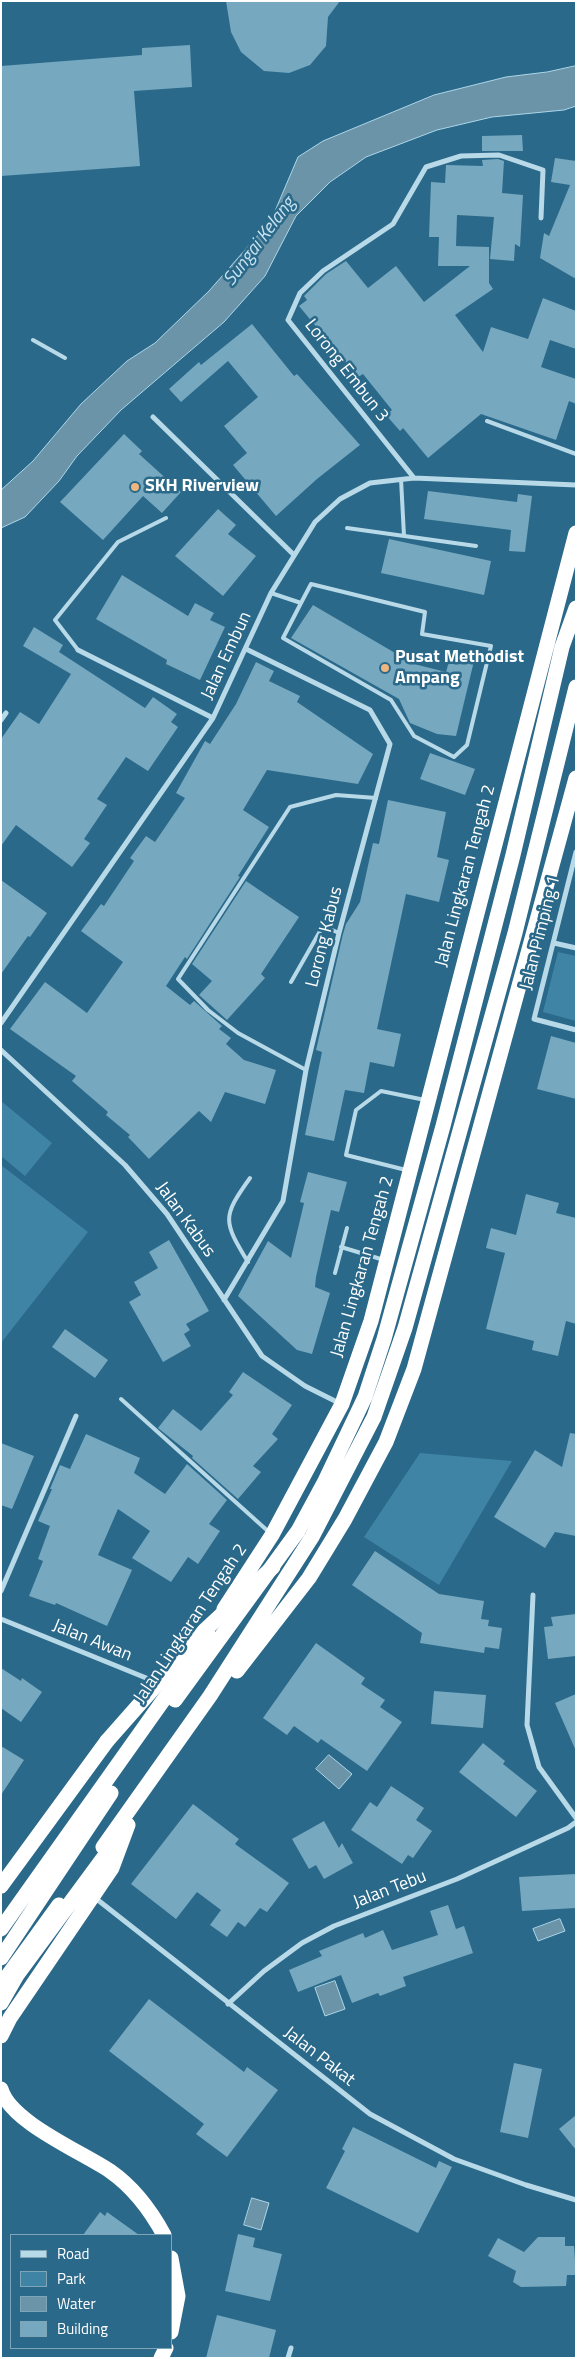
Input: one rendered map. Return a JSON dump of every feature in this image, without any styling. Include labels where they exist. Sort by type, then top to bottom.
[{"type":"highway","name":"Jalan Lingkaran Tengah 2","points":[[1,1929],[6,1917],[172,1688],[272,1536],[342,1404],[371,1321],[576,533]]},
{"type":"highway","points":[[1,1958],[144,1744],[298,1531],[325,1481],[365,1397],[384,1339],[445,1117],[513,855],[562,647],[576,608]]},
{"type":"highway","points":[[1,1985],[38,1933],[80,1886],[108,1841],[204,1704],[312,1537],[374,1417],[405,1328],[515,933],[576,687]]},
{"type":"highway","points":[[1,2003],[17,1975],[128,1825],[245,1660],[309,1578],[345,1518],[386,1442],[414,1369],[576,778]]},
{"type":"highway","points":[[1,1886],[107,1741],[205,1630],[273,1567]]},
{"type":"highway","points":[[1,2036],[10,2018],[112,1868],[128,1825]]},
{"type":"highway","points":[[1,2011],[18,1986],[38,1933]]},
{"type":"highway","points":[[1,2089],[14,2109],[34,2127],[111,2172],[131,2188],[149,2210],[163,2234]]},
{"type":"highway","points":[[172,2263],[178,2296],[172,2327]]},
{"type":"street","name":"Lorong Embun 3","points":[[414,478],[288,320],[300,293],[323,271],[392,224],[426,167],[461,156],[499,155],[542,170],[541,218]]},
{"type":"street","points":[[153,417],[294,555]]},
{"type":"street","name":"Jalan Embun","points":[[1,1023],[213,718],[272,593],[315,522],[340,498],[370,482],[414,478],[576,484]]},
{"type":"street","name":"Lorong Kabus","points":[[224,1300],[282,1201],[306,1070],[339,933],[390,744],[370,710],[246,649]]},
{"type":"street","points":[[78,650],[213,718]]},
{"type":"street","points":[[1,720],[6,713]]},
{"type":"street","name":"Jalan Pimping 1","points":[[576,852],[534,1020],[576,1030]]},
{"type":"street","points":[[554,943],[576,948]]},
{"type":"street","name":"Jalan Kabus","points":[[1,1050],[125,1165],[167,1214],[262,1356],[305,1386],[342,1404]]},
{"type":"street","points":[[1,1591],[76,1416]]},
{"type":"street","points":[[533,1596],[527,1724],[539,1766],[576,1818]]},
{"type":"street","name":"Jalan Awan","points":[[1,1619],[172,1688]]},
{"type":"street","name":"Jalan Tebu","points":[[228,2004],[264,1970],[302,1943],[334,1926],[457,1878],[568,1828],[576,1822]]},
{"type":"street","name":"Jalan Pakat","points":[[91,1895],[370,2114],[454,2159],[526,2185],[576,2200]]},
{"type":"street","points":[[288,2358],[291,2348]]},
{"type":"lane","points":[[33,340],[65,358]]},
{"type":"lane","points":[[487,421],[576,454]]},
{"type":"lane","points":[[401,479],[404,536]]},
{"type":"lane","points":[[78,650],[55,620],[118,542],[166,518]]},
{"type":"lane","points":[[347,528],[476,546]]},
{"type":"lane","points":[[311,584],[426,612],[422,634],[491,646],[467,745],[454,757],[414,736],[391,700],[283,638],[300,603],[311,584]]},
{"type":"lane","points":[[272,593],[300,603]]},
{"type":"lane","points":[[306,1070],[238,1033],[208,1010],[178,979],[290,808],[336,795],[376,798]]},
{"type":"lane","points":[[291,982],[323,926],[339,933]]},
{"type":"lane","points":[[409,1171],[346,1155],[356,1110],[381,1091],[427,1101]]},
{"type":"lane","points":[[248,1262],[232,1236],[228,1218],[231,1205],[250,1178]]},
{"type":"lane","points":[[335,1273],[347,1228]]},
{"type":"lane","points":[[341,1247],[386,1261]]},
{"type":"lane","points":[[121,1400],[272,1536]]},
{"type":"green space","points":[[558,952],[576,956],[576,1021],[543,1012]]},
{"type":"green space","points":[[1,1101],[52,1143],[25,1176],[1,1156]]},
{"type":"green space","points":[[1,1165],[88,1232],[1,1343]]},
{"type":"green space","points":[[420,1453],[512,1461],[439,1585],[364,1537]]},
{"type":"water","name":"Sungai Kelang","points":[[576,66],[576,106],[564,110],[492,117],[437,130],[366,157],[330,182],[296,216],[265,276],[224,322],[121,410],[77,456],[59,481],[25,517],[1,528],[1,490],[33,461],[81,404],[127,361],[155,343],[209,291],[272,218],[298,157],[323,141],[434,95],[506,77]]},
{"type":"water","points":[[329,1755],[352,1774],[339,1789],[316,1769]]},
{"type":"water","points":[[560,1919],[565,1931],[538,1941],[533,1929]]},
{"type":"water","points":[[335,1981],[345,2009],[325,2016],[315,1988]]},
{"type":"water","points":[[252,2198],[269,2203],[261,2230],[244,2225]]},
{"type":"building","points":[[226,1],[340,1],[328,17],[326,46],[310,65],[289,73],[264,71],[241,52],[231,32]]},
{"type":"building","points":[[190,45],[192,87],[134,91],[140,166],[1,176],[1,66],[142,55],[142,48]]},
{"type":"building","points":[[522,135],[523,151],[482,151],[482,136]]},
{"type":"building","points":[[555,158],[576,161],[576,279],[540,258],[544,233],[549,236],[570,185],[551,182]]},
{"type":"building","points":[[498,159],[504,161],[502,193],[523,195],[520,247],[515,244],[514,261],[490,259],[494,217],[457,215],[456,246],[489,247],[489,283],[493,289],[455,315],[483,352],[491,327],[528,339],[543,298],[576,311],[576,349],[550,340],[541,367],[576,379],[576,404],[569,401],[556,440],[481,414],[428,458],[403,428],[400,431],[386,415],[392,410],[363,374],[358,377],[299,306],[307,300],[304,296],[326,274],[346,261],[368,288],[396,266],[424,302],[470,266],[438,266],[439,237],[429,237],[431,182],[445,183],[446,165],[483,166],[482,160]]},
{"type":"building","points":[[252,324],[294,376],[297,374],[360,445],[317,479],[276,516],[233,465],[247,453],[224,426],[258,397],[228,361],[181,402],[169,389],[199,362],[201,365]]},
{"type":"building","points":[[124,434],[142,451],[139,454],[181,492],[162,513],[143,496],[103,540],[60,502]]},
{"type":"building","points":[[428,491],[517,502],[518,494],[532,496],[525,552],[509,551],[511,530],[424,519]]},
{"type":"building","points":[[218,509],[236,525],[228,534],[256,556],[223,596],[175,556]]},
{"type":"building","points":[[389,539],[491,561],[484,595],[381,573]]},
{"type":"building","points":[[122,575],[188,616],[195,603],[214,613],[210,620],[225,627],[200,680],[166,664],[167,660],[96,619]]},
{"type":"building","name":"Pusat Methodist Ampang","points":[[313,605],[414,664],[446,672],[451,654],[474,661],[456,736],[437,734],[410,723],[399,699],[291,638]]},
{"type":"building","points":[[34,627],[63,645],[59,652],[145,708],[153,697],[177,714],[171,722],[178,727],[148,771],[126,757],[97,799],[107,805],[84,839],[90,843],[72,867],[16,825],[1,846],[1,739],[20,712],[39,724],[71,674],[23,646]]},
{"type":"building","points":[[256,662],[274,671],[269,681],[300,696],[297,702],[373,754],[358,784],[267,770],[243,810],[269,827],[238,876],[240,877],[187,959],[185,957],[166,986],[190,1005],[194,1001],[222,1026],[219,1029],[231,1038],[226,1044],[244,1060],[276,1070],[265,1104],[225,1092],[211,1122],[199,1111],[149,1159],[128,1137],[130,1135],[106,1115],[108,1112],[72,1081],[76,1076],[10,1029],[45,982],[87,1013],[123,962],[81,931],[101,904],[104,906],[134,861],[130,858],[146,836],[155,842],[185,798],[176,793],[205,741],[210,744],[236,704]]},
{"type":"building","points":[[430,753],[475,769],[465,795],[420,779]]},
{"type":"building","points":[[388,800],[446,812],[437,857],[449,860],[439,902],[406,894],[377,1029],[401,1034],[394,1067],[370,1062],[364,1093],[345,1090],[334,1141],[305,1135],[322,1052],[316,1050],[343,934],[346,924],[360,902],[373,843],[379,844]]},
{"type":"building","points":[[1,880],[47,913],[1,974]]},
{"type":"building","points":[[246,881],[299,917],[261,974],[265,978],[227,1020],[199,995],[212,981],[192,964]]},
{"type":"building","points":[[551,1036],[576,1043],[576,1099],[537,1089]]},
{"type":"building","points":[[308,1172],[347,1182],[339,1212],[331,1210],[316,1277],[315,1287],[330,1293],[312,1354],[297,1350],[238,1296],[268,1241],[291,1258],[304,1203],[300,1202]]},
{"type":"building","points":[[526,1194],[559,1203],[556,1213],[576,1218],[576,1324],[566,1321],[558,1356],[532,1350],[534,1341],[486,1329],[505,1253],[486,1248],[491,1228],[516,1235]]},
{"type":"building","points":[[169,1240],[209,1311],[186,1324],[190,1330],[184,1334],[191,1346],[163,1362],[129,1302],[141,1295],[134,1282],[158,1268],[149,1252]]},
{"type":"building","points":[[65,1329],[108,1360],[95,1378],[52,1347]]},
{"type":"building","points":[[243,1372],[292,1405],[272,1434],[278,1439],[253,1466],[261,1472],[238,1499],[192,1458],[193,1456],[158,1428],[173,1409],[201,1431],[233,1395],[229,1392]]},
{"type":"building","points":[[570,1433],[576,1434],[576,1536],[555,1532],[545,1548],[494,1517],[535,1450],[562,1467]]},
{"type":"building","points":[[86,1434],[140,1458],[134,1473],[165,1494],[187,1464],[227,1500],[209,1524],[220,1531],[198,1564],[188,1557],[171,1582],[132,1558],[150,1531],[118,1509],[98,1555],[132,1570],[107,1626],[56,1603],[55,1605],[29,1596],[43,1561],[38,1559],[50,1526],[38,1521],[60,1465],[70,1469]]},
{"type":"building","points":[[1,1443],[34,1456],[12,1509],[1,1505]]},
{"type":"building","points":[[375,1551],[439,1594],[484,1601],[481,1619],[489,1620],[488,1626],[502,1628],[499,1649],[485,1647],[484,1653],[420,1643],[422,1633],[352,1585]]},
{"type":"building","points":[[576,1614],[576,1656],[548,1659],[544,1627],[553,1626],[551,1617]]},
{"type":"building","points":[[316,1643],[365,1678],[361,1684],[385,1700],[380,1707],[402,1722],[367,1771],[321,1739],[318,1743],[294,1726],[287,1735],[263,1718]]},
{"type":"building","points":[[1,1668],[21,1681],[22,1678],[42,1692],[21,1722],[1,1708]]},
{"type":"building","points":[[434,1691],[486,1695],[483,1728],[431,1724]]},
{"type":"building","points":[[576,1694],[576,1751],[555,1703]]},
{"type":"building","points":[[483,1743],[505,1761],[503,1764],[537,1791],[516,1817],[459,1772]]},
{"type":"building","points":[[1,1746],[24,1760],[1,1795]]},
{"type":"building","points":[[391,1786],[424,1808],[416,1820],[432,1831],[413,1858],[408,1855],[402,1864],[351,1830],[370,1802],[377,1807]]},
{"type":"building","points":[[193,1804],[239,1839],[235,1844],[289,1883],[267,1912],[260,1908],[245,1927],[238,1922],[227,1937],[210,1925],[221,1910],[197,1892],[176,1919],[131,1884]]},
{"type":"building","points":[[324,1821],[339,1848],[342,1843],[353,1863],[324,1879],[316,1865],[309,1869],[292,1839]]},
{"type":"building","points":[[576,1874],[576,1908],[522,1911],[519,1877]]},
{"type":"building","points":[[448,1905],[456,1929],[464,1926],[473,1953],[403,1977],[406,1986],[380,1996],[378,1993],[352,2003],[341,1975],[298,1992],[289,1970],[322,1956],[319,1951],[363,1933],[365,1938],[383,1930],[392,1950],[438,1935],[430,1911]]},
{"type":"building","points":[[149,1999],[244,2072],[247,2067],[278,2090],[227,2157],[196,2134],[204,2124],[109,2051]]},
{"type":"building","points":[[514,2063],[542,2069],[528,2138],[500,2132]]},
{"type":"building","points":[[576,2115],[576,2150],[559,2129]]},
{"type":"building","points":[[353,2127],[436,2168],[439,2161],[452,2167],[418,2233],[326,2188],[345,2151],[342,2149]]},
{"type":"building","points":[[100,2212],[105,2216],[107,2212],[138,2234],[84,2234]]},
{"type":"building","points":[[238,2234],[255,2238],[253,2247],[282,2254],[270,2301],[225,2291]]},
{"type":"building","points":[[538,2237],[565,2237],[565,2246],[574,2246],[576,2275],[567,2275],[566,2286],[521,2287],[513,2282],[516,2271],[488,2256],[498,2238],[524,2252]]},
{"type":"building","points":[[217,2315],[276,2330],[269,2358],[206,2358]]},
{"type":"place","name":"SKH Riverview","points":[[135,487]]},
{"type":"place","name":"Pusat Methodist Ampang","points":[[385,668]]}]
